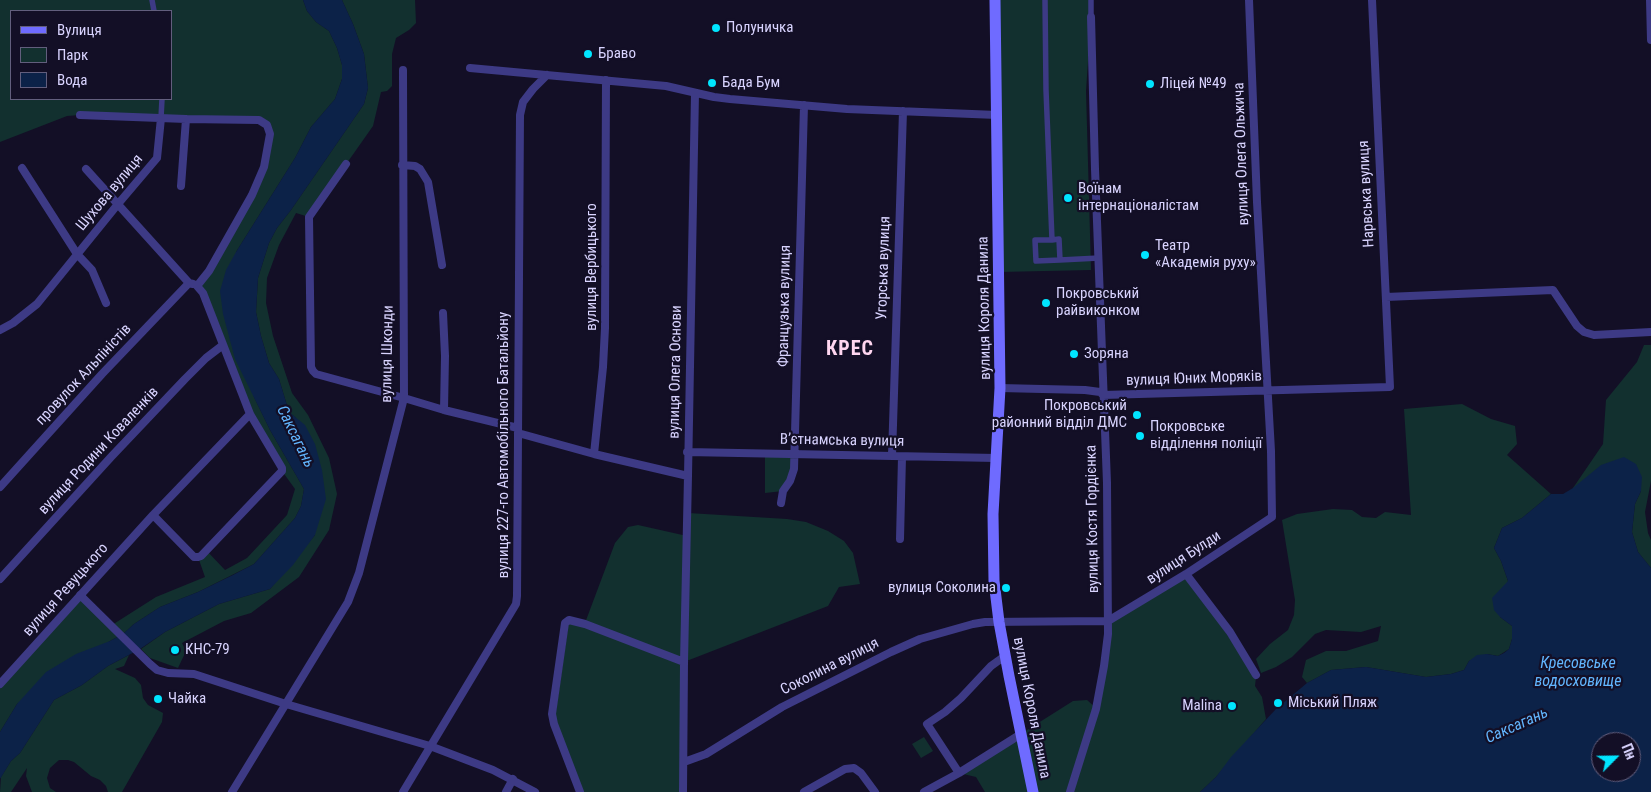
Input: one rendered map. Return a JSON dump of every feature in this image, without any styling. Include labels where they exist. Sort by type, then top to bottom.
[{"type":"main road","name":"вулиця Короля Данила","points":[[995,0],[1000,388],[992,543],[999,622],[1033,792]]},
{"type":"street","points":[[1045,0],[1046,90],[1052,240]]},
{"type":"street","name":"вулиця Костя Гордієнка","points":[[1070,792],[1096,709],[1104,666],[1108,621],[1107,483],[1098,258],[1091,0]]},
{"type":"street","name":"вулиця Олега Ольжича","points":[[1249,0],[1268,390],[1272,517]]},
{"type":"street","name":"Нарвська вулиця","points":[[1372,0],[1390,387]]},
{"type":"street","points":[[1650,0],[1651,40]]},
{"type":"street","points":[[470,68],[666,86],[730,99],[903,111],[997,115]]},
{"type":"street","name":"вулиця Шконди","points":[[232,792],[348,602],[359,573],[404,398],[403,70]]},
{"type":"street","name":"вулиця 227-го Автомобільного Батальйону","points":[[403,792],[516,604],[520,115],[523,102],[546,75]]},
{"type":"street","name":"вулиця Вербицького","points":[[594,454],[606,328],[606,80]]},
{"type":"street","name":"вулиця Олега Основи","points":[[683,792],[695,93]]},
{"type":"street","points":[[161,118],[162,100]]},
{"type":"street","name":"Французька вулиця","points":[[780,503],[783,490],[790,481],[794,469],[795,454],[804,105]]},
{"type":"street","name":"Угорська вулиця","points":[[892,456],[903,111]]},
{"type":"street","points":[[80,115],[186,119],[181,186]]},
{"type":"street","name":"Шухова вулиця","points":[[0,330],[13,323],[37,304],[158,158],[161,118]]},
{"type":"street","name":"провулок Альпіністів","points":[[0,487],[102,374],[208,271],[252,195],[264,167],[270,134],[267,125],[259,120],[186,119]]},
{"type":"street","points":[[346,164],[309,217],[311,367],[316,374],[594,454],[688,476]]},
{"type":"street","points":[[402,165],[415,166],[420,169],[428,182],[442,265]]},
{"type":"street","name":"Шухова вулиця","points":[[22,168],[77,254],[92,270],[106,303]]},
{"type":"street","points":[[86,169],[203,294],[250,414],[282,468],[282,471],[198,557],[194,556],[153,514]]},
{"type":"street","points":[[1060,260],[1059,239],[1035,240],[1036,261],[1060,260],[1098,258]]},
{"type":"street","points":[[1386,297],[1553,290],[1577,326],[1584,332],[1594,335],[1651,332]]},
{"type":"street","points":[[443,313],[445,356],[444,410]]},
{"type":"street","name":"вулиця Родини Коваленків","points":[[0,579],[117,450],[185,379],[222,345]]},
{"type":"street","name":"вулиця Юних Моряків","points":[[1000,388],[1085,390],[1100,392],[1104,396],[1390,387]]},
{"type":"street","name":"вулиця Ревуцького","points":[[0,684],[153,514],[250,414]]},
{"type":"street","name":"Вʼєтнамська вулиця","points":[[688,452],[996,458]]},
{"type":"street","points":[[900,539],[902,456]]},
{"type":"street","name":"вулиця Булди","points":[[1108,621],[1186,574],[1272,517]]},
{"type":"street","points":[[1186,574],[1230,632],[1256,675]]},
{"type":"street","points":[[80,595],[157,670],[168,673],[188,673],[430,746],[493,770],[535,792]]},
{"type":"street","points":[[580,792],[552,714],[565,623],[569,620],[585,624],[684,662]]},
{"type":"street","name":"Соколина вулиця","points":[[684,762],[706,754],[782,707],[920,639],[985,622],[1108,621]]},
{"type":"street","points":[[959,773],[928,724],[946,712],[991,666],[1005,656]]},
{"type":"street","points":[[924,792],[959,773],[1021,734]]},
{"type":"street","points":[[804,792],[845,769],[854,768],[861,773],[875,792]]},
{"type":"street","points":[[506,792],[513,779]]},
{"type":"green space","points":[[0,0],[303,0],[307,11],[316,22],[329,31],[342,65],[342,79],[335,99],[311,127],[295,158],[236,252],[254,397],[270,430],[304,489],[301,506],[295,518],[254,564],[198,592],[160,607],[134,624],[123,634],[17,704],[0,732],[0,684],[80,595],[112,625],[156,597],[205,577],[198,557],[206,550],[225,570],[247,558],[287,515],[295,489],[282,471],[250,414],[197,286],[252,195],[270,134],[264,122],[67,116],[0,142]]},
{"type":"green space","points":[[342,0],[415,0],[416,23],[396,38],[392,54],[392,86],[387,91],[381,92],[373,126],[309,217],[296,213],[279,245],[267,278],[266,303],[273,336],[292,393],[308,415],[329,458],[337,494],[329,530],[299,577],[251,613],[224,621],[182,643],[186,651],[178,668],[150,658],[141,649],[165,632],[219,604],[270,589],[315,535],[296,418],[289,412],[279,379],[269,363],[256,312],[258,278],[269,243],[277,228],[364,104],[368,88],[364,54]]},
{"type":"green space","points":[[995,0],[1091,0],[1086,91],[1091,270],[999,272]]},
{"type":"green space","points":[[1644,345],[1651,345],[1651,481],[1645,512],[1651,540],[1651,568],[1638,552],[1632,532],[1635,504],[1641,491],[1573,488],[1603,444],[1606,400],[1637,362]]},
{"type":"green space","points":[[1462,404],[1491,419],[1515,426],[1517,444],[1507,455],[1551,494],[1522,518],[1502,528],[1494,548],[1508,581],[1500,617],[1512,626],[1512,639],[1509,649],[1498,656],[1487,654],[1469,661],[1464,670],[1451,674],[1426,677],[1366,667],[1331,670],[1307,683],[1302,677],[1306,660],[1326,651],[1346,651],[1378,641],[1381,626],[1361,632],[1326,630],[1315,634],[1292,657],[1276,667],[1261,673],[1256,659],[1270,644],[1288,630],[1294,615],[1295,600],[1282,520],[1297,514],[1333,509],[1352,510],[1362,517],[1376,518],[1385,512],[1411,515],[1404,409]]},
{"type":"green space","points":[[765,454],[795,454],[794,469],[783,491],[765,493]]},
{"type":"green space","points":[[688,513],[787,519],[806,522],[828,531],[844,541],[853,553],[860,584],[839,587],[828,606],[684,662],[683,792],[580,792],[554,724],[569,620],[585,623],[615,543],[628,527],[638,525],[687,536]]},
{"type":"green space","points":[[1186,574],[1256,677],[1255,686],[1262,697],[1266,719],[1216,777],[1200,792],[985,792],[976,777],[959,773],[1073,701],[1087,700],[1096,708],[1108,621]]},
{"type":"green space","points":[[129,655],[124,666],[115,669],[135,678],[141,685],[143,698],[148,705],[163,713],[162,722],[122,792],[108,792],[106,786],[100,780],[91,776],[74,762],[59,760],[50,768],[47,778],[50,788],[56,792],[32,792],[26,776],[27,768],[11,792],[0,792],[1,777],[11,761],[20,753],[54,700],[82,685],[108,666]]},
{"type":"green space","points":[[924,737],[933,751],[921,758],[912,744]]},
{"type":"water","name":"Саксагань","points":[[303,0],[342,0],[364,54],[368,88],[364,104],[277,228],[269,243],[258,278],[256,312],[269,363],[279,379],[289,412],[305,425],[315,444],[322,470],[326,499],[315,535],[293,565],[270,589],[219,604],[165,632],[140,649],[108,666],[82,685],[54,700],[20,753],[11,761],[0,779],[0,732],[17,704],[46,672],[76,654],[123,634],[134,624],[160,607],[198,592],[254,564],[295,518],[301,506],[304,489],[270,430],[235,359],[223,314],[220,291],[226,270],[236,252],[295,158],[311,127],[335,99],[342,79],[342,65],[329,31],[316,22],[307,11]]},
{"type":"water","name":"Кресовське водосховище","points":[[1624,457],[1636,464],[1642,477],[1641,491],[1635,504],[1632,532],[1638,552],[1651,568],[1651,792],[1200,792],[1216,777],[1231,757],[1276,709],[1307,683],[1331,670],[1366,667],[1426,677],[1451,674],[1464,670],[1469,661],[1477,655],[1498,656],[1509,649],[1512,639],[1512,626],[1494,610],[1492,598],[1508,581],[1494,548],[1502,528],[1522,518],[1551,494],[1563,494],[1601,465]]},
{"type":"place","name":"Полуничка","points":[[716,28]]},
{"type":"place","name":"Браво","points":[[588,54]]},
{"type":"place","name":"Бада Бум","points":[[712,83]]},
{"type":"place","name":"Ліцей №49","points":[[1150,84]]},
{"type":"place","name":"Воїнам інтернаціоналістам","points":[[1068,198]]},
{"type":"place","name":"Театр «Академія руху»","points":[[1145,255]]},
{"type":"place","name":"Покровський райвиконком","points":[[1046,303]]},
{"type":"place","name":"Зоряна","points":[[1074,354]]},
{"type":"place","name":"Покровський районний відділ ДМС","points":[[1137,415]]},
{"type":"place","name":"Покровське відділення поліції","points":[[1140,436]]},
{"type":"place","name":"вулиця Соколина","points":[[1006,588]]},
{"type":"place","name":"КНС-79","points":[[175,650]]},
{"type":"place","name":"Чайка","points":[[158,699]]},
{"type":"place","name":"Міський Пляж","points":[[1278,703]]},
{"type":"place","name":"Malina","points":[[1232,706]]},
{"type":"district","name":"КРЕС","points":[[850,350]]}]
